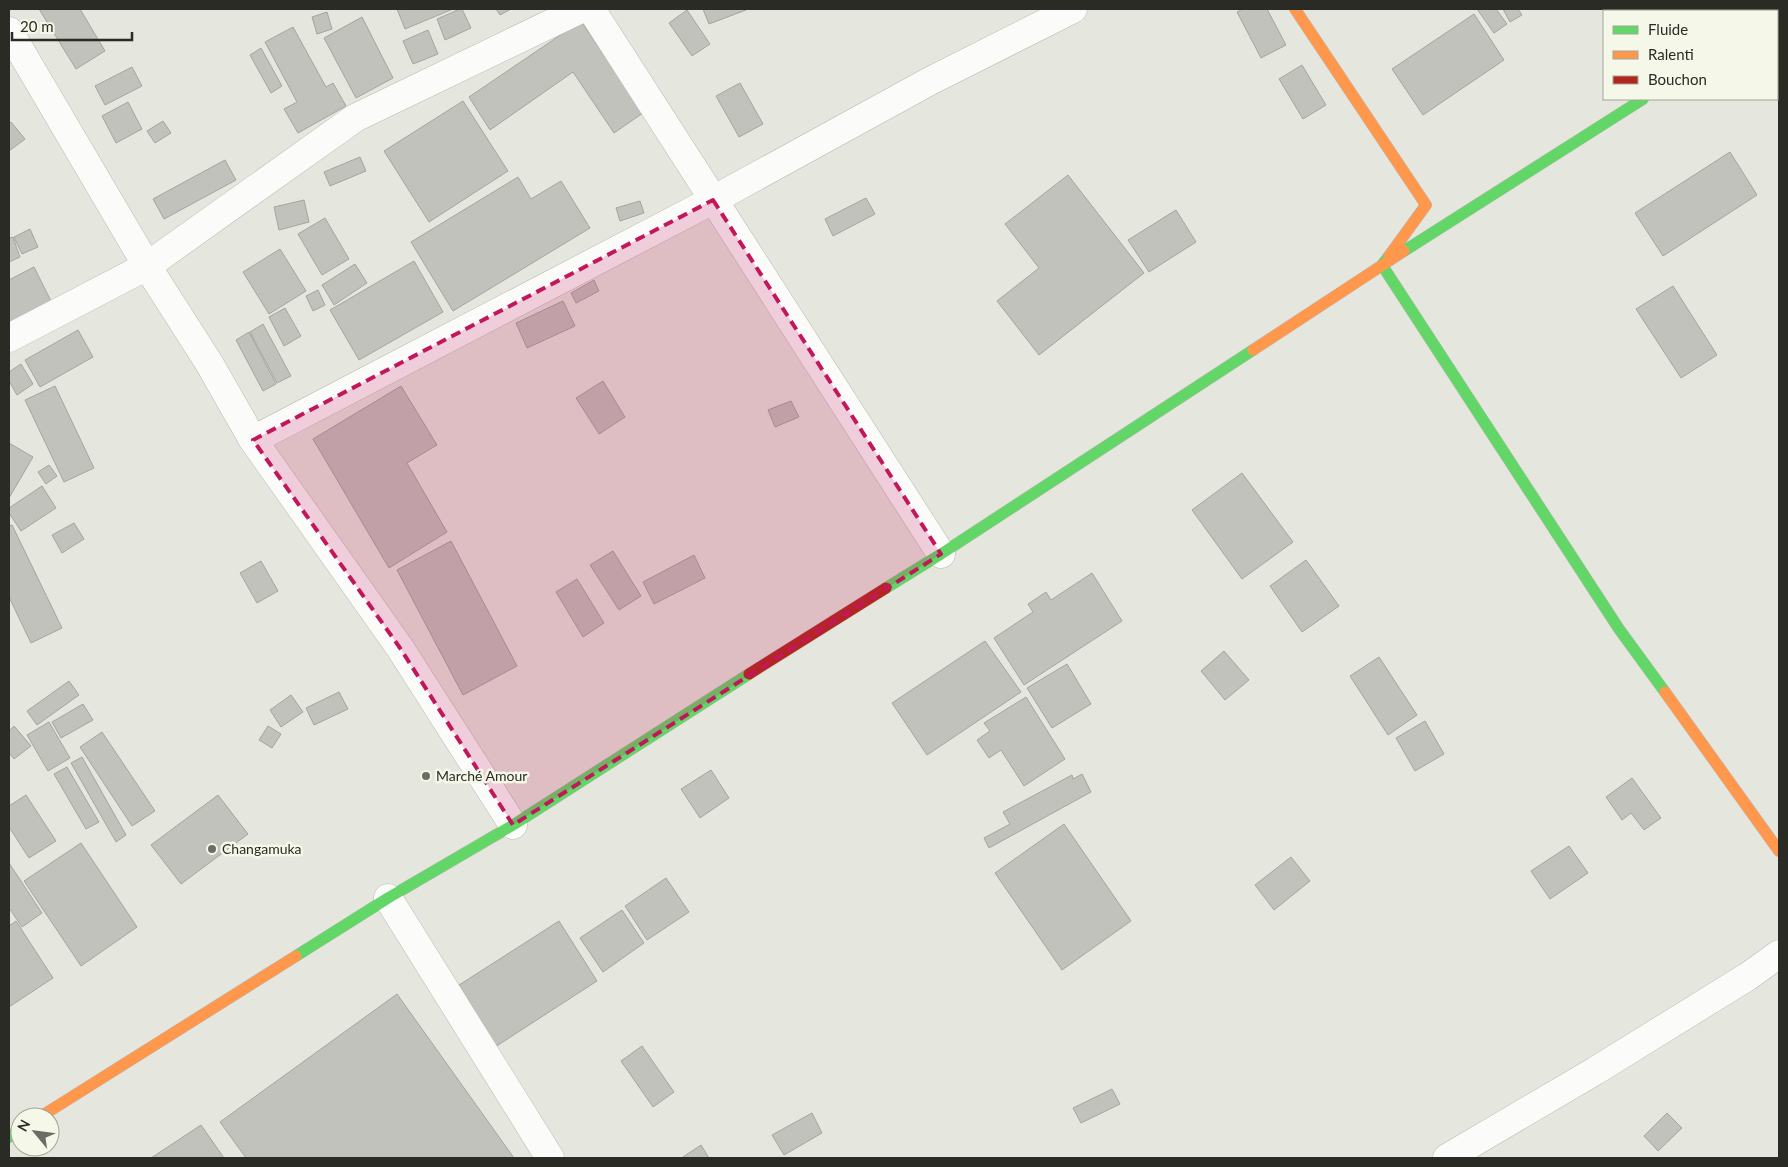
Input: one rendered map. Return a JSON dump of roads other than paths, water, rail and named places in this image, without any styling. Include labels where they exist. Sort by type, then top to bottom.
[{"type":"main road","points":[[1295,9],[1426,204],[1382,265]]},
{"type":"main road","points":[[56,1107],[388,898],[513,825],[685,713],[941,554],[1382,265],[1641,100]]},
{"type":"main road","points":[[1382,265],[1619,629],[1779,851]]},
{"type":"street","points":[[9,338],[147,266],[356,118],[581,9]]},
{"type":"street","points":[[592,9],[941,554]]},
{"type":"street","points":[[253,440],[713,200],[930,81],[1073,9]]},
{"type":"street","points":[[9,31],[147,266],[209,363],[253,440],[400,648],[513,825]]},
{"type":"street","points":[[388,898],[550,1158]]},
{"type":"street","points":[[1447,1158],[1705,1004],[1747,978],[1779,954]]},
{"type":"place","name":"Marché Amour","points":[[426,776]]},
{"type":"place","name":"Changamuka","points":[[212,849]]}]
